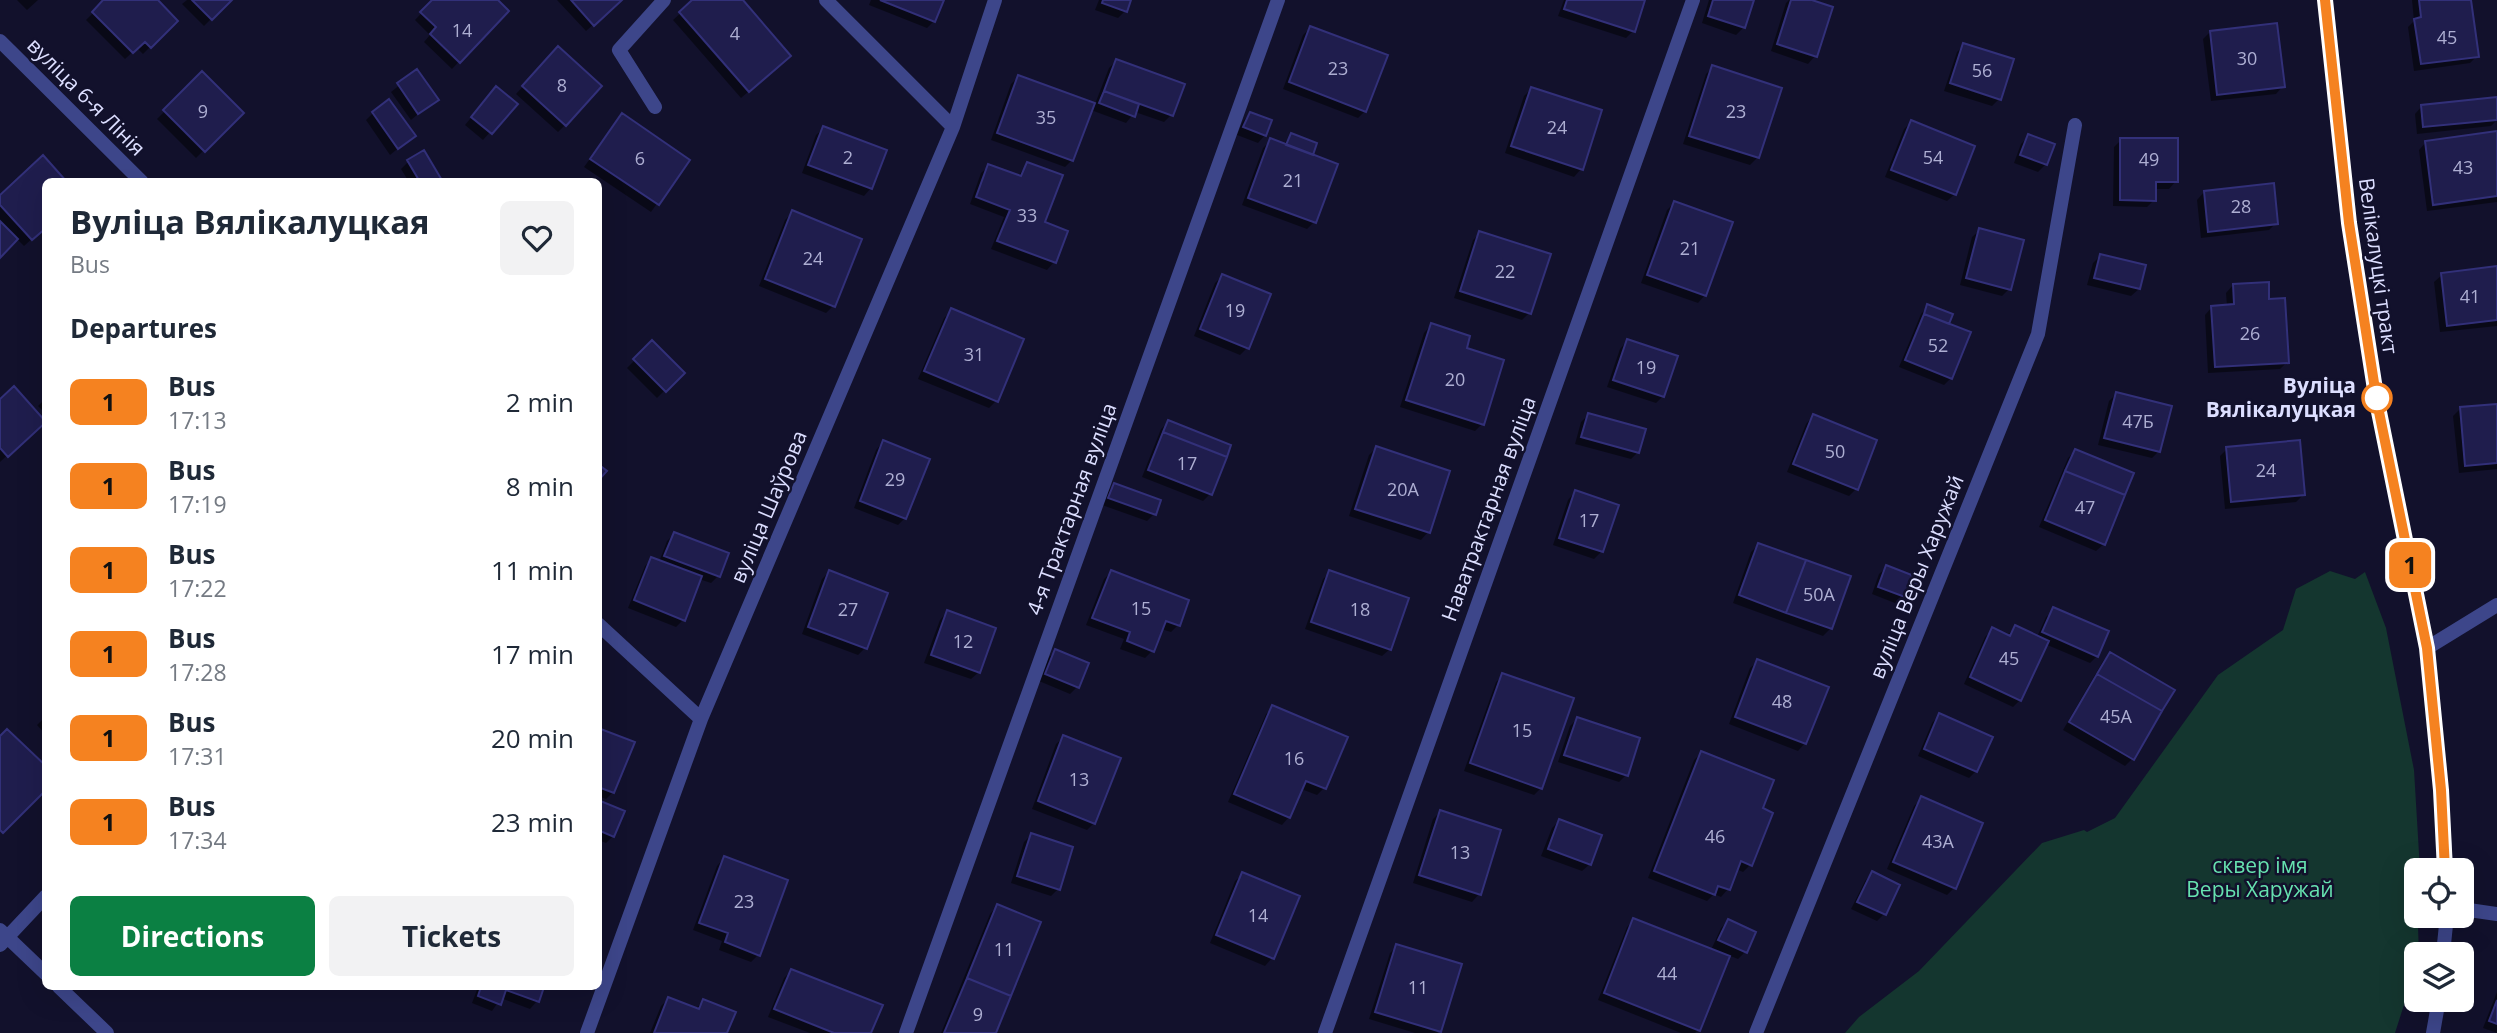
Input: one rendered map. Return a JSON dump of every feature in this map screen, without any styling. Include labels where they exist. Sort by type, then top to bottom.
[{"type":"street","points":[[655,107],[619,50],[664,0]]},
{"type":"street","points":[[826,0],[953,127]]},
{"type":"street","name":"вуліца Шаўрова","points":[[587,1033],[701,719],[953,127],[995,0]]},
{"type":"street","name":"4-я Трактарная вуліца","points":[[906,1033],[1278,0]]},
{"type":"street","name":"Наватрактарная вуліца","points":[[1325,1033],[1693,0]]},
{"type":"street","name":"Велікалуцкі тракт","points":[[2325,0],[2349,223],[2377,402],[2427,648],[2441,790],[2444,858]]},
{"type":"street","name":"вуліца 6-я Лінія","points":[[0,41],[138,178]]},
{"type":"street","name":"вуліца Веры Харужай","points":[[1756,1033],[2038,334],[2075,125]]},
{"type":"street","points":[[2427,648],[2497,606]]},
{"type":"street","points":[[602,628],[701,719]]},
{"type":"street","points":[[42,901],[2,937],[42,971]]},
{"type":"street","points":[[2474,911],[2497,914]]},
{"type":"street","points":[[62,990],[107,1033]]},
{"type":"street","points":[[2433,1033],[2437,1012]]},
{"type":"green space","name":"сквер імя Веры Харужай","points":[[2330,571],[2355,579],[2365,572],[2386,628],[2414,770],[2419,858],[2404,858],[2404,928],[2418,928],[2419,942],[2404,942],[2404,1005],[2395,1033],[1845,1033],[1859,1017],[1919,971],[2042,843],[2084,830],[2087,832],[2115,818],[2218,675],[2283,630],[2296,589]]},
{"type":"building","points":[[103,0],[158,0],[178,21],[151,48],[145,42],[133,53],[92,12]]},
{"type":"building","points":[[192,0],[232,0],[212,20]]},
{"type":"building","points":[[432,0],[498,0],[509,11],[460,63],[430,34],[436,27],[420,12]]},
{"type":"building","points":[[571,0],[622,0],[594,26]]},
{"type":"building","points":[[692,0],[743,0],[791,56],[749,92],[679,12]]},
{"type":"building","points":[[880,0],[944,0],[935,22]]},
{"type":"building","points":[[1103,0],[1131,0],[1127,12],[1102,3]]},
{"type":"building","points":[[1567,0],[1645,0],[1635,32],[1564,9]]},
{"type":"building","points":[[1713,0],[1754,0],[1745,28],[1708,16]]},
{"type":"building","points":[[1791,0],[1812,0],[1833,7],[1817,57],[1777,44]]},
{"type":"building","points":[[2419,0],[2471,0],[2479,57],[2421,64],[2414,19],[2421,17]]},
{"type":"building","points":[[2277,23],[2285,87],[2217,95],[2210,31]]},
{"type":"building","points":[[1310,26],[1388,55],[1366,112],[1289,82]]},
{"type":"building","points":[[1963,43],[2014,59],[2001,100],[1950,83]]},
{"type":"building","points":[[558,46],[602,86],[566,126],[522,86]]},
{"type":"building","points":[[1116,59],[1185,84],[1173,116],[1104,91]]},
{"type":"building","points":[[1712,65],[1782,88],[1759,158],[1689,136]]},
{"type":"building","points":[[417,69],[439,100],[418,114],[397,83]]},
{"type":"building","points":[[202,71],[244,113],[205,152],[163,110]]},
{"type":"building","points":[[1018,75],[1095,103],[1073,161],[997,133]]},
{"type":"building","points":[[496,86],[518,104],[492,134],[471,117]]},
{"type":"building","points":[[1531,87],[1602,110],[1583,170],[1511,146]]},
{"type":"building","points":[[1104,91],[1139,104],[1135,117],[1099,103]]},
{"type":"building","points":[[2497,97],[2497,120],[2423,127],[2421,105]]},
{"type":"building","points":[[389,99],[416,136],[398,149],[372,112]]},
{"type":"building","points":[[1250,112],[1272,120],[1266,136],[1243,127]]},
{"type":"building","points":[[622,113],[690,160],[659,205],[590,159]]},
{"type":"building","points":[[1911,120],[1975,146],[1956,195],[1891,170]]},
{"type":"building","points":[[823,126],[887,150],[872,189],[808,165]]},
{"type":"building","points":[[2497,131],[2497,196],[2433,205],[2425,141]]},
{"type":"building","points":[[1291,133],[1317,143],[1313,155],[1286,145]]},
{"type":"building","points":[[2028,134],[2055,144],[2047,165],[2020,155]]},
{"type":"building","points":[[1270,138],[1338,164],[1316,223],[1248,198]]},
{"type":"building","points":[[2120,138],[2178,138],[2178,182],[2156,182],[2156,201],[2120,200]]},
{"type":"building","points":[[424,150],[441,178],[418,178],[407,160]]},
{"type":"building","points":[[43,155],[63,178],[42,178],[42,231],[32,240],[0,205],[0,195]]},
{"type":"building","points":[[1027,162],[1063,175],[1045,222],[1068,231],[1056,263],[997,241],[1010,210],[976,197],[988,164],[1021,176]]},
{"type":"building","points":[[2274,183],[2278,224],[2208,232],[2204,191]]},
{"type":"building","points":[[1674,201],[1733,222],[1706,296],[1647,275]]},
{"type":"building","points":[[792,210],[862,239],[835,307],[765,279]]},
{"type":"building","points":[[0,221],[18,239],[0,258]]},
{"type":"building","points":[[1979,228],[2024,240],[2011,290],[1966,278]]},
{"type":"building","points":[[1479,231],[1551,254],[1531,314],[1460,291]]},
{"type":"building","points":[[2100,254],[2146,265],[2140,289],[2094,278]]},
{"type":"building","points":[[2497,266],[2497,320],[2447,326],[2441,273]]},
{"type":"building","points":[[1222,274],[1271,294],[1249,349],[1200,329]]},
{"type":"building","points":[[2269,282],[2269,299],[2285,298],[2289,363],[2215,367],[2211,306],[2234,304],[2233,284]]},
{"type":"building","points":[[1927,304],[1953,314],[1949,324],[1924,314]]},
{"type":"building","points":[[951,308],[1024,339],[998,402],[924,371]]},
{"type":"building","points":[[1924,314],[1971,332],[1952,379],[1905,360]]},
{"type":"building","points":[[1431,323],[1470,336],[1467,348],[1504,360],[1484,425],[1406,400]]},
{"type":"building","points":[[1627,339],[1678,356],[1664,397],[1613,380]]},
{"type":"building","points":[[652,340],[685,373],[666,392],[633,359]]},
{"type":"building","points":[[14,386],[42,418],[42,426],[8,457],[0,448],[0,399]]},
{"type":"building","points":[[2116,392],[2172,406],[2160,452],[2104,438]]},
{"type":"building","points":[[2497,404],[2497,463],[2465,466],[2460,407]]},
{"type":"building","points":[[1588,413],[1646,429],[1639,453],[1581,437]]},
{"type":"building","points":[[1813,414],[1877,440],[1858,490],[1793,464]]},
{"type":"building","points":[[1168,420],[1231,445],[1227,457],[1163,432]]},
{"type":"building","points":[[1163,432],[1227,457],[1212,495],[1148,470]]},
{"type":"building","points":[[883,440],[930,459],[906,519],[860,501]]},
{"type":"building","points":[[2300,440],[2305,495],[2231,502],[2226,447]]},
{"type":"building","points":[[1376,446],[1450,471],[1430,533],[1355,509]]},
{"type":"building","points":[[2075,449],[2134,473],[2125,495],[2065,471]]},
{"type":"building","points":[[2065,471],[2125,495],[2105,545],[2045,520]]},
{"type":"building","points":[[1114,483],[1161,500],[1156,515],[1108,498]]},
{"type":"building","points":[[1575,490],[1619,505],[1603,552],[1559,538]]},
{"type":"building","points":[[674,532],[729,553],[720,577],[664,556]]},
{"type":"building","points":[[1758,543],[1806,560],[1786,613],[1739,595]]},
{"type":"building","points":[[651,557],[702,576],[685,621],[634,600]]},
{"type":"building","points":[[1806,560],[1851,576],[1832,629],[1786,613]]},
{"type":"building","points":[[1886,565],[1922,579],[1913,600],[1878,587]]},
{"type":"building","points":[[829,570],[888,593],[867,649],[808,627]]},
{"type":"building","points":[[1111,570],[1189,600],[1180,626],[1166,621],[1154,652],[1127,641],[1130,632],[1092,618]]},
{"type":"building","points":[[1329,570],[1409,598],[1391,650],[1311,622]]},
{"type":"building","points":[[2053,607],[2109,631],[2098,657],[2042,632]]},
{"type":"building","points":[[947,610],[996,628],[980,673],[931,655]]},
{"type":"building","points":[[2015,625],[2049,641],[2021,701],[1970,677],[1992,627],[2010,636]]},
{"type":"building","points":[[1055,649],[1089,663],[1079,688],[1045,674]]},
{"type":"building","points":[[2110,652],[2175,690],[2162,711],[2097,674]]},
{"type":"building","points":[[1757,659],[1829,687],[1806,744],[1735,717]]},
{"type":"building","points":[[1502,673],[1574,698],[1542,789],[1470,763]]},
{"type":"building","points":[[2097,674],[2162,711],[2134,760],[2069,722]]},
{"type":"building","points":[[1272,705],[1348,737],[1326,789],[1306,781],[1290,818],[1234,794]]},
{"type":"building","points":[[1939,713],[1993,737],[1977,772],[1924,749]]},
{"type":"building","points":[[1577,717],[1640,738],[1628,776],[1564,755]]},
{"type":"building","points":[[7,729],[42,762],[42,794],[3,833],[0,830],[0,736]]},
{"type":"building","points":[[602,730],[635,742],[614,793],[602,788]]},
{"type":"building","points":[[1063,735],[1121,758],[1095,824],[1038,801]]},
{"type":"building","points":[[1701,751],[1774,780],[1763,808],[1773,813],[1752,866],[1741,861],[1730,890],[1718,886],[1715,895],[1654,871]]},
{"type":"building","points":[[1921,796],[1983,823],[1956,889],[1893,862]]},
{"type":"building","points":[[602,802],[625,811],[614,837],[602,832]]},
{"type":"building","points":[[1440,810],[1501,830],[1481,895],[1419,875]]},
{"type":"building","points":[[1559,819],[1602,835],[1591,865],[1548,849]]},
{"type":"building","points":[[1031,833],[1073,847],[1060,890],[1017,876]]},
{"type":"building","points":[[724,856],[788,880],[760,956],[725,942],[728,933],[699,923]]},
{"type":"building","points":[[1872,871],[1900,885],[1886,915],[1857,902]]},
{"type":"building","points":[[1242,872],[1300,896],[1274,959],[1216,935]]},
{"type":"building","points":[[997,904],[1041,922],[1011,996],[967,978]]},
{"type":"building","points":[[1633,918],[1730,956],[1700,1031],[1604,993]]},
{"type":"building","points":[[1728,919],[1756,932],[1747,953],[1718,940]]},
{"type":"building","points":[[1396,944],[1462,964],[1441,1032],[1375,1012]]},
{"type":"building","points":[[791,969],[883,1005],[871,1033],[834,1033],[774,1009]]},
{"type":"building","points":[[967,978],[1011,996],[996,1033],[944,1033]]},
{"type":"building","points":[[480,990],[506,990],[501,1005],[478,996]]},
{"type":"building","points":[[506,990],[543,990],[539,1002]]},
{"type":"building","points":[[668,997],[699,1009],[703,999],[736,1012],[727,1033],[654,1033]]},
{"type":"building","points":[[2497,1000],[2497,1024],[2489,1021]]},
{"type":"bus line","name":"1","points":[[2325,0],[2349,223],[2377,402],[2427,648],[2441,790],[2444,858]]},
{"type":"place","name":"Вуліца Вялікалуцкая","points":[[2377,398]]}]
